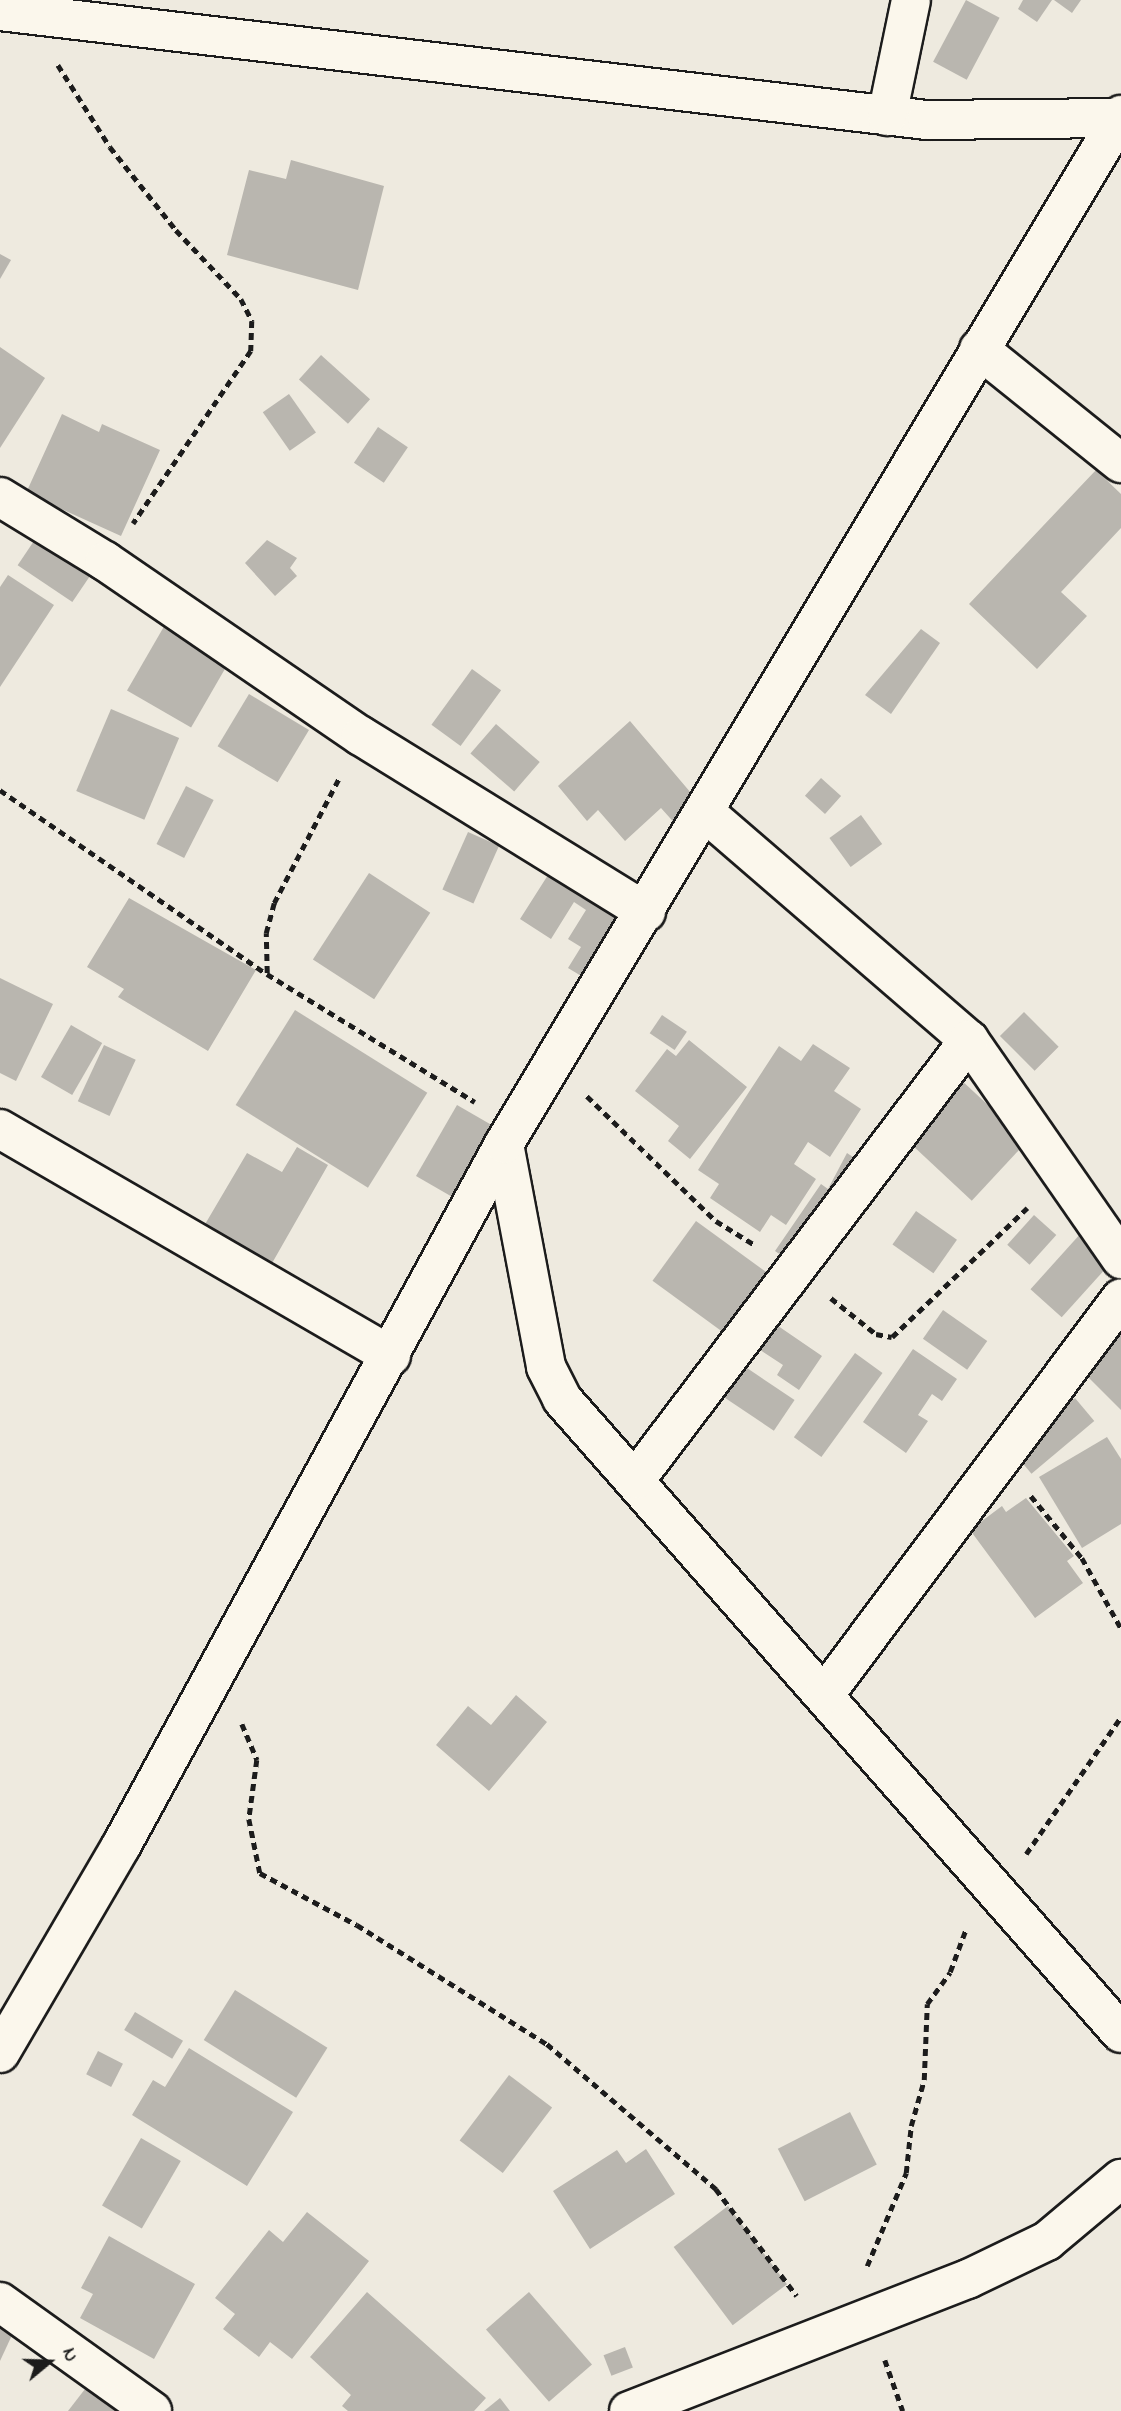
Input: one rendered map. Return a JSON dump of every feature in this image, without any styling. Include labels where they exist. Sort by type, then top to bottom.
[{"type":"street","points":[[887,116],[911,0]]},
{"type":"street","points":[[12,14],[887,116],[1119,117]]},
{"type":"street","points":[[5,2030],[213,1680],[509,1135],[707,814],[979,349],[1119,117]]},
{"type":"street","points":[[979,349],[1121,463]]},
{"type":"street","points":[[0,497],[105,561],[360,736],[646,912]]},
{"type":"street","points":[[707,814],[969,1040],[1121,1259]]},
{"type":"street","points":[[636,1479],[969,1040]]},
{"type":"street","points":[[0,1129],[391,1356]]},
{"type":"street","points":[[509,1135],[546,1367],[562,1399],[825,1694],[994,1895],[1121,2033]]},
{"type":"street","points":[[825,1694],[1121,1299]]},
{"type":"street","points":[[629,2411],[968,2279],[1047,2241],[1121,2179]]},
{"type":"street","points":[[0,2302],[152,2411]]},
{"type":"path","points":[[12,14],[110,147],[241,299],[252,321],[251,351],[178,464],[105,561]]},
{"type":"path","points":[[267,974],[266,933],[274,903],[360,736]]},
{"type":"path","points":[[0,790],[267,974],[509,1135]]},
{"type":"path","points":[[554,1064],[716,1221],[796,1270],[876,1334],[892,1337],[1062,1174]]},
{"type":"path","points":[[989,1476],[1023,1484],[1082,1558],[1121,1628]]},
{"type":"path","points":[[213,1680],[251,1738],[257,1760],[248,1819],[260,1873],[547,2044],[716,2189],[751,2229],[823,2334]]},
{"type":"path","points":[[863,2319],[860,2291],[871,2253],[906,2173],[911,2126],[924,2080],[927,2004],[950,1972],[974,1916],[994,1895],[1121,1717]]},
{"type":"building","points":[[966,0],[1000,18],[967,80],[933,62]]},
{"type":"building","points":[[1023,0],[1052,0],[1037,22],[1018,9]]},
{"type":"building","points":[[1054,0],[1081,0],[1072,13]]},
{"type":"building","points":[[291,160],[384,186],[358,290],[227,255],[249,170],[286,179]]},
{"type":"building","points":[[0,254],[11,260],[0,279]]},
{"type":"building","points":[[0,347],[45,378],[0,448]]},
{"type":"building","points":[[321,355],[370,399],[348,424],[299,380]]},
{"type":"building","points":[[289,394],[316,433],[290,451],[263,412]]},
{"type":"building","points":[[62,414],[99,432],[102,424],[160,450],[121,536],[26,493]]},
{"type":"building","points":[[378,427],[408,447],[384,483],[354,463]]},
{"type":"building","points":[[1096,470],[1121,494],[1121,528],[1061,592],[1087,616],[1037,669],[969,604]]},
{"type":"building","points":[[40,532],[95,569],[72,602],[18,565]]},
{"type":"building","points":[[267,540],[297,558],[290,568],[297,576],[275,596],[245,563]]},
{"type":"building","points":[[8,575],[54,605],[0,687],[0,587]]},
{"type":"building","points":[[166,623],[230,660],[191,728],[127,691]]},
{"type":"building","points":[[921,629],[940,643],[891,714],[865,695]]},
{"type":"building","points":[[472,669],[501,690],[461,746],[431,725]]},
{"type":"building","points":[[249,694],[309,730],[278,782],[218,746]]},
{"type":"building","points":[[111,709],[179,738],[144,820],[76,791]]},
{"type":"building","points":[[630,721],[702,806],[678,827],[661,808],[625,841],[598,810],[587,821],[558,786]]},
{"type":"building","points":[[496,724],[540,762],[514,791],[470,753]]},
{"type":"building","points":[[821,778],[841,796],[825,814],[805,796]]},
{"type":"building","points":[[186,786],[214,800],[184,858],[156,844]]},
{"type":"building","points":[[861,815],[882,844],[851,867],[829,838]]},
{"type":"building","points":[[468,832],[499,846],[473,903],[442,890]]},
{"type":"building","points":[[555,864],[636,917],[593,983],[568,968],[581,947],[568,939],[586,910],[574,902],[551,939],[520,919]]},
{"type":"building","points":[[369,873],[430,913],[374,999],[313,959]]},
{"type":"building","points":[[129,898],[256,970],[208,1051],[118,997],[124,989],[87,967]]},
{"type":"building","points":[[0,978],[53,1004],[16,1081],[0,1073]]},
{"type":"building","points":[[295,1010],[427,1093],[368,1188],[236,1105]]},
{"type":"building","points":[[1024,1012],[1059,1047],[1035,1071],[1000,1036]]},
{"type":"building","points":[[662,1015],[687,1032],[675,1050],[650,1033]]},
{"type":"building","points":[[71,1025],[102,1043],[72,1095],[41,1077]]},
{"type":"building","points":[[689,1040],[747,1087],[690,1159],[668,1141],[679,1126],[635,1091],[667,1049],[676,1056]]},
{"type":"building","points":[[813,1044],[850,1068],[834,1091],[861,1109],[830,1157],[808,1142],[794,1164],[816,1179],[786,1225],[771,1215],[760,1232],[710,1198],[719,1184],[698,1170],[779,1046],[801,1061]]},
{"type":"building","points":[[104,1045],[136,1060],[110,1116],[78,1101]]},
{"type":"building","points":[[959,1078],[1027,1141],[972,1201],[904,1137]]},
{"type":"building","points":[[457,1105],[500,1130],[459,1201],[416,1176]]},
{"type":"building","points":[[297,1147],[328,1165],[271,1265],[204,1226],[247,1153],[282,1172]]},
{"type":"building","points":[[847,1153],[865,1165],[797,1266],[775,1251],[821,1184],[828,1189]]},
{"type":"building","points":[[916,1211],[957,1240],[933,1273],[892,1245]]},
{"type":"building","points":[[1034,1215],[1056,1235],[1030,1265],[1007,1245]]},
{"type":"building","points":[[696,1221],[774,1278],[731,1338],[653,1281]]},
{"type":"building","points":[[1082,1232],[1113,1260],[1062,1317],[1030,1289]]},
{"type":"building","points":[[943,1310],[987,1341],[967,1370],[923,1339]]},
{"type":"building","points":[[765,1317],[822,1356],[799,1390],[777,1375],[783,1365],[748,1342]]},
{"type":"building","points":[[1121,1325],[1121,1410],[1079,1368]]},
{"type":"building","points":[[913,1349],[957,1379],[942,1401],[932,1394],[918,1415],[928,1421],[906,1453],[863,1422]]},
{"type":"building","points":[[855,1353],[883,1373],[821,1457],[794,1437]]},
{"type":"building","points":[[744,1366],[795,1400],[774,1431],[723,1397]]},
{"type":"building","points":[[1075,1398],[1094,1421],[1031,1474],[1012,1451]]},
{"type":"building","points":[[1107,1437],[1121,1459],[1121,1524],[1082,1548],[1039,1477]]},
{"type":"building","points":[[1026,1498],[1074,1556],[1067,1561],[1083,1583],[1035,1618],[970,1530],[1002,1506],[1006,1512]]},
{"type":"building","points":[[516,1695],[547,1722],[489,1791],[436,1745],[468,1706],[491,1725]]},
{"type":"building","points":[[235,1990],[327,2048],[296,2098],[204,2040]]},
{"type":"building","points":[[135,2012],[183,2041],[172,2059],[124,2030]]},
{"type":"building","points":[[189,2048],[293,2112],[247,2186],[132,2115],[153,2080],[165,2087]]},
{"type":"building","points":[[98,2051],[123,2064],[111,2087],[86,2074]]},
{"type":"building","points":[[509,2075],[552,2107],[503,2173],[460,2140]]},
{"type":"building","points":[[850,2112],[877,2165],[805,2201],[778,2149]]},
{"type":"building","points":[[141,2138],[181,2161],[142,2229],[102,2206]]},
{"type":"building","points":[[646,2149],[675,2194],[590,2249],[553,2191],[617,2150],[626,2163]]},
{"type":"building","points":[[728,2206],[787,2284],[733,2325],[674,2247]]},
{"type":"building","points":[[307,2212],[369,2261],[292,2359],[270,2342],[259,2357],[223,2329],[235,2314],[215,2298],[269,2230],[283,2242]]},
{"type":"building","points":[[109,2236],[195,2284],[154,2359],[80,2318],[93,2294],[81,2288]]},
{"type":"building","points":[[367,2292],[486,2398],[474,2411],[348,2411],[342,2406],[351,2395],[310,2357]]},
{"type":"building","points":[[529,2292],[592,2364],[549,2402],[486,2329]]},
{"type":"building","points":[[0,2311],[19,2320],[0,2361]]},
{"type":"building","points":[[625,2347],[633,2368],[611,2376],[604,2355]]},
{"type":"building","points":[[92,2380],[131,2411],[68,2411]]},
{"type":"building","points":[[500,2398],[510,2411],[484,2411]]}]
